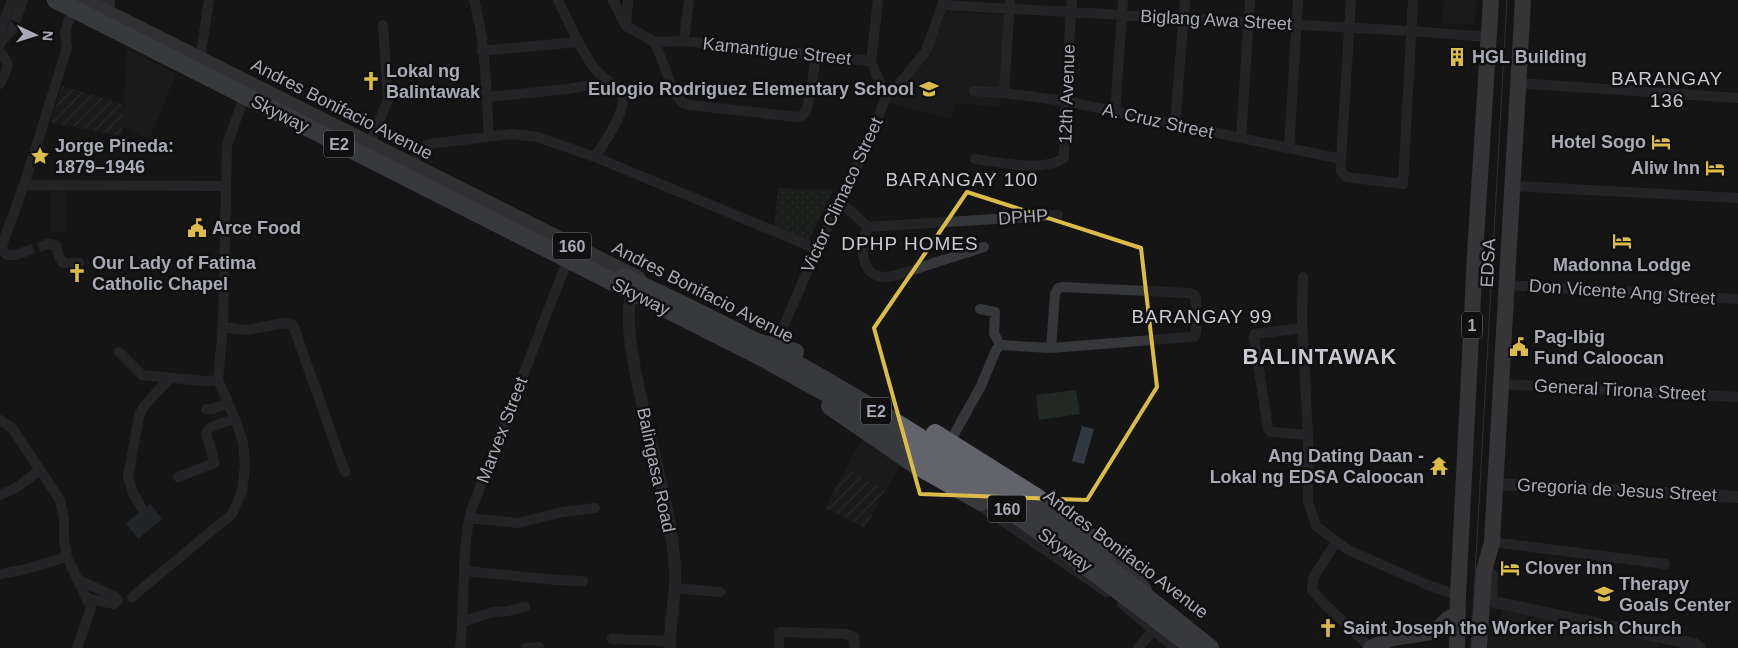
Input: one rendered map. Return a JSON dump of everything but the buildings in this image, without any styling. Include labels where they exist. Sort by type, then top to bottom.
[{"type":"highway","name":"Skyway","points":[[56,0],[766,350],[966,479],[1061,547],[1192,648]]},
{"type":"highway","name":"EDSA","points":[[1457,648],[1457,614],[1491,0]]},
{"type":"highway","name":"EDSA","points":[[1479,647],[1484,571],[1492,542],[1523,0]]},
{"type":"highway","name":"Skyway","points":[[78,4],[456,191],[766,350],[874,410],[971,469],[1090,554],[1210,648]]},
{"type":"highway","points":[[766,350],[795,352],[935,433],[1035,496],[1108,550]]},
{"type":"highway","points":[[766,350],[839,413],[917,466],[986,505],[1056,552],[1116,598]]},
{"type":"highway","points":[[1370,648],[1392,638],[1432,632],[1457,614]]},
{"type":"main road","name":"Andres Bonifacio Avenue","points":[[44,0],[107,6],[200,58],[410,165],[570,253],[632,294],[812,386],[937,461],[1121,590],[1192,648]]},
{"type":"main road","name":"Andres Bonifacio Avenue","points":[[78,4],[105,31],[242,100],[570,253],[766,350],[944,450],[1048,516],[1218,648]]},
{"type":"main road","points":[[105,31],[107,6]]},
{"type":"main road","points":[[1082,543],[1108,550],[1124,562],[1144,589]]},
{"type":"street","points":[[1,42],[2,26],[12,0]]},
{"type":"street","points":[[1,42],[12,30],[23,0]]},
{"type":"street","points":[[200,58],[209,0]]},
{"type":"street","points":[[474,0],[482,52],[489,136]]},
{"type":"street","points":[[558,0],[577,42],[595,70],[620,89],[622,95],[621,110],[615,125],[595,157]]},
{"type":"street","points":[[613,0],[626,26],[641,36],[655,42],[672,91],[678,100],[690,105],[797,117],[805,114],[816,55]]},
{"type":"street","points":[[626,26],[628,0]]},
{"type":"street","points":[[684,41],[689,0]]},
{"type":"street","points":[[878,0],[871,61],[886,97],[926,51],[943,3]]},
{"type":"street","name":"12th Avenue","points":[[975,160],[1028,166],[1060,161],[1064,158],[1065,102],[1072,0]]},
{"type":"street","points":[[1115,112],[1124,0]]},
{"type":"street","points":[[1175,125],[1185,0]]},
{"type":"street","points":[[1241,138],[1250,0]]},
{"type":"street","points":[[1289,148],[1298,0]]},
{"type":"street","points":[[1351,0],[1341,171],[1346,177],[1403,184],[1413,0]]},
{"type":"street","name":"Biglang Awa Street","points":[[943,3],[1009,4],[1071,12],[1349,27],[1488,37]]},
{"type":"street","points":[[24,252],[10,255],[2,248],[67,48],[65,33],[78,4]]},
{"type":"street","points":[[1004,93],[1009,4]]},
{"type":"street","points":[[369,145],[388,100],[383,25]]},
{"type":"street","name":"Kamantigue Street","points":[[655,42],[684,41],[871,61]]},
{"type":"street","points":[[482,52],[577,42]]},
{"type":"street","points":[[0,52],[8,61],[8,64],[0,84]]},
{"type":"street","points":[[132,597],[232,514],[242,491],[246,465],[243,443],[235,418],[218,380],[224,327],[227,141],[249,82]]},
{"type":"street","points":[[486,98],[567,89],[609,82]]},
{"type":"street","points":[[1518,83],[1738,98]]},
{"type":"street","name":"A. Cruz Street","points":[[974,91],[1004,93],[1065,102],[1341,159]]},
{"type":"street","name":"Victor Climaco Street","points":[[766,350],[867,145],[886,97]]},
{"type":"street","points":[[410,165],[425,146],[429,144],[512,134],[537,138],[595,157],[817,248]]},
{"type":"street","points":[[24,185],[225,186]]},
{"type":"street","points":[[1513,186],[1738,198]]},
{"type":"street","points":[[839,201],[868,227]]},
{"type":"street","name":"DPHP","points":[[984,247],[907,272],[883,277],[868,268],[863,260],[863,238],[868,227],[1058,215]]},
{"type":"street","points":[[48,244],[56,245],[59,257],[63,263],[79,263]]},
{"type":"street","name":"Marvex Street","points":[[460,648],[469,518],[570,253]]},
{"type":"street","points":[[1303,277],[1302,328],[1308,435],[1308,502],[1316,526],[1348,550],[1458,596]]},
{"type":"street","name":"Don Vicente Ang Street","points":[[1507,285],[1738,299]]},
{"type":"street","points":[[1000,345],[1051,348],[1195,336],[1196,299],[1194,295],[1189,293],[1058,288],[1055,294],[1051,348]]},
{"type":"street","name":"Balingasa Road","points":[[632,294],[629,302],[630,344],[636,377],[663,488],[675,566],[676,588],[670,644]]},
{"type":"street","points":[[980,309],[995,312],[994,333],[1000,345]]},
{"type":"street","points":[[224,327],[247,330],[289,323],[296,330],[344,472]]},
{"type":"street","points":[[1302,328],[1255,334],[1254,337],[1268,430],[1271,432],[1308,435]]},
{"type":"street","points":[[944,450],[981,386],[996,350],[1000,345]]},
{"type":"street","points":[[119,352],[142,375],[204,381],[218,380]]},
{"type":"street","points":[[141,507],[133,493],[128,477],[139,416],[144,406],[170,378]]},
{"type":"street","name":"General Tirona Street","points":[[1501,384],[1738,397]]},
{"type":"street","name":"Andres Bonifacio Avenue","points":[[812,386],[867,433],[1012,526],[1116,598],[1175,648]]},
{"type":"street","points":[[206,409],[212,409],[228,403]]},
{"type":"street","points":[[178,477],[214,463],[206,439],[209,427],[235,418]]},
{"type":"street","points":[[0,420],[12,428],[60,500],[64,519],[64,541],[67,557],[91,608],[77,648]]},
{"type":"street","points":[[0,495],[16,488],[40,470]]},
{"type":"street","name":"Gregoria de Jesus Street","points":[[1495,484],[1738,497]]},
{"type":"street","points":[[469,518],[518,523],[562,512],[595,508]]},
{"type":"street","points":[[1336,542],[1313,578],[1312,590],[1370,648]]},
{"type":"street","points":[[1492,542],[1665,564]]},
{"type":"street","points":[[0,574],[22,570],[67,557]]},
{"type":"street","points":[[465,571],[583,581]]},
{"type":"street","points":[[1484,571],[1492,575],[1491,598],[1494,602],[1694,644],[1700,648]]},
{"type":"street","points":[[77,579],[116,597],[118,601],[114,604],[86,598]]},
{"type":"street","points":[[676,588],[720,592]]},
{"type":"street","points":[[462,622],[493,612],[525,607]]},
{"type":"street","points":[[1138,648],[1153,630]]},
{"type":"street","points":[[779,648],[780,632],[846,634],[854,638],[855,648]]},
{"type":"street","points":[[612,639],[670,644]]},
{"type":"street","points":[[526,648],[539,647]]},
{"type":"highlighted area","points":[[967,192],[1141,248],[1157,387],[1087,500],[920,494],[874,328]]},
{"type":"shaded area","points":[[1444,0],[1476,0],[1475,23],[1472,25],[1442,23]]},
{"type":"shaded area","points":[[947,11],[1005,15],[1000,107],[955,103],[952,119],[887,103],[929,55]]},
{"type":"shaded area","points":[[127,50],[176,74],[149,139],[122,126]]},
{"type":"shaded area","points":[[62,86],[123,104],[122,136],[51,123]]},
{"type":"shaded area","points":[[778,188],[833,190],[808,242],[774,228]]},
{"type":"shaded area","points":[[51,190],[65,190],[65,232],[51,232]]},
{"type":"shaded area","points":[[1076,390],[1080,414],[1039,420],[1036,395]]},
{"type":"shaded area","points":[[1082,426],[1094,429],[1084,464],[1072,461]]},
{"type":"shaded area","points":[[864,435],[904,459],[885,491],[846,468]]},
{"type":"shaded area","points":[[846,468],[885,491],[865,528],[825,508]]},
{"type":"shaded area","points":[[150,504],[162,519],[138,539],[126,523]]},
{"type":"shaded area","points":[[1503,608],[1658,643],[1657,648],[1488,648],[1489,618],[1501,619]]},
{"type":"tunnel","points":[[24,252],[48,244]]},
{"type":"tram line","points":[[1471,648],[1507,0]]},
{"type":"place","name":"HGL Building","points":[[1457,57]]},
{"type":"place","name":"Lokal ng Balintawak","points":[[371,81]]},
{"type":"place","name":"Eulogio Rodriguez Elementary School","points":[[929,89]]},
{"type":"place","name":"Hotel Sogo","points":[[1661,142]]},
{"type":"place","name":"Jorge Pineda: 1879–1946","points":[[40,156]]},
{"type":"place","name":"Aliw Inn","points":[[1715,168]]},
{"type":"place","name":"Arce Food","points":[[197,228]]},
{"type":"place","name":"Madonna Lodge","points":[[1622,241]]},
{"type":"place","name":"Our Lady of Fatima Catholic Chapel","points":[[77,273]]},
{"type":"place","name":"Pag-Ibig Fund Caloocan","points":[[1519,347]]},
{"type":"place","name":"Ang Dating Daan - Lokal ng EDSA Caloocan","points":[[1439,466]]},
{"type":"place","name":"Clover Inn","points":[[1510,568]]},
{"type":"place","name":"Therapy Goals Center","points":[[1604,594]]},
{"type":"place","name":"Saint Joseph the Worker Parish Church","points":[[1328,628]]},
{"type":"district","name":"BARANGAY 136","points":[[1667,89]]},
{"type":"district","name":"BARANGAY 100","points":[[962,179]]},
{"type":"district","name":"DPHP HOMES","points":[[910,243]]},
{"type":"district","name":"BARANGAY 99","points":[[1202,316]]},
{"type":"district","name":"BALINTAWAK","points":[[1320,356]]}]
